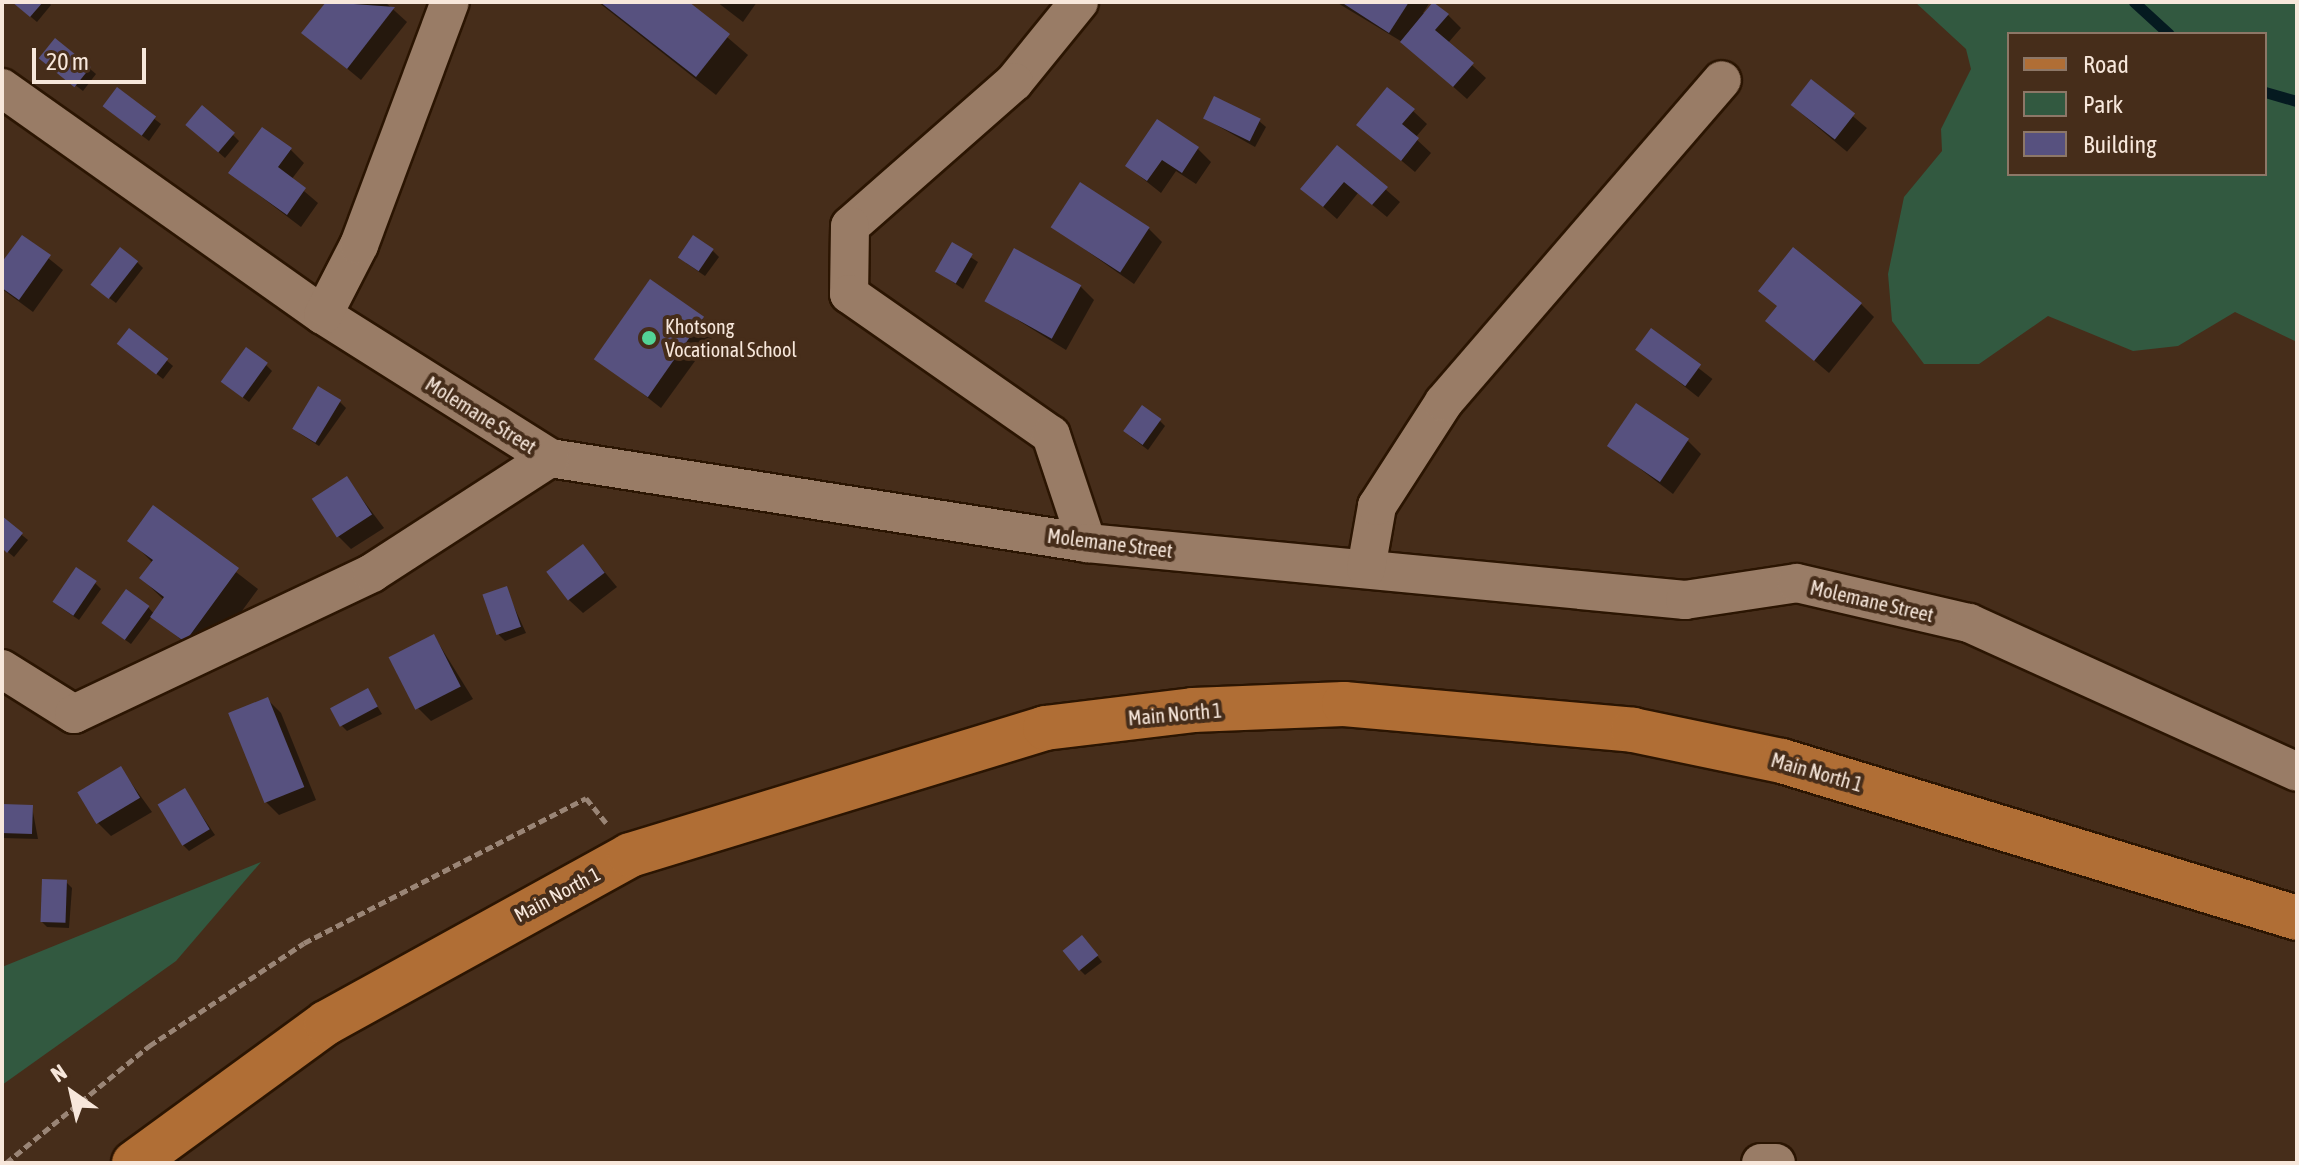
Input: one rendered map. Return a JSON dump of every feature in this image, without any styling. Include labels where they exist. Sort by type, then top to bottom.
[{"type":"main road","name":"Main North 1","points":[[134,1163],[326,1023],[630,855],[1045,728],[1193,710],[1344,704],[1633,730],[1782,761],[2297,918]]},
{"type":"street","points":[[323,315],[359,245],[450,2]]},
{"type":"street","points":[[1079,2],[1014,82],[850,226],[849,294],[1051,435],[1087,543]]},
{"type":"street","points":[[1366,569],[1377,506],[1444,402],[1722,80]]},
{"type":"street","name":"Molemane Street","points":[[2,88],[323,315],[550,458],[1087,543],[1685,600],[1797,583],[1969,623],[2297,772]]},
{"type":"street","points":[[2,669],[74,714],[372,573],[550,458]]},
{"type":"street","points":[[1761,1163],[1776,1163]]},
{"type":"path","points":[[6,1163],[149,1046],[304,943],[586,798],[630,855]]},
{"type":"green space","points":[[1915,2],[2297,2],[2297,342],[2235,312],[2178,346],[2133,351],[2048,316],[1979,364],[1924,364],[1892,321],[1888,274],[1904,197],[1942,151],[1941,129],[1971,69],[1966,49]]},
{"type":"green space","points":[[261,862],[176,961],[2,1085],[2,967]]},
{"type":"building","points":[[12,2],[43,2],[30,17]]},
{"type":"building","points":[[326,2],[395,7],[347,69],[301,33]]},
{"type":"building","points":[[600,2],[689,2],[730,34],[696,77]]},
{"type":"building","points":[[1341,2],[1409,2],[1389,33]]},
{"type":"building","points":[[1433,2],[1449,14],[1435,30],[1474,63],[1453,87],[1400,42]]},
{"type":"building","points":[[55,38],[91,67],[74,87],[39,58]]},
{"type":"building","points":[[1811,79],[1855,113],[1835,139],[1791,105]]},
{"type":"building","points":[[117,87],[156,116],[142,136],[103,106]]},
{"type":"building","points":[[1387,87],[1415,109],[1402,124],[1419,138],[1401,161],[1356,125]]},
{"type":"building","points":[[1214,96],[1261,119],[1250,141],[1203,118]]},
{"type":"building","points":[[202,105],[235,133],[218,153],[185,125]]},
{"type":"building","points":[[1157,119],[1199,147],[1182,173],[1162,160],[1147,181],[1125,166]]},
{"type":"building","points":[[262,127],[292,148],[278,167],[306,188],[287,215],[228,173]]},
{"type":"building","points":[[1337,145],[1388,187],[1372,205],[1344,182],[1323,207],[1300,189]]},
{"type":"building","points":[[1080,182],[1150,227],[1120,272],[1051,227]]},
{"type":"building","points":[[22,235],[51,255],[19,300],[2,288],[2,262]]},
{"type":"building","points":[[693,235],[714,249],[699,271],[678,257]]},
{"type":"building","points":[[952,242],[973,254],[956,283],[935,271]]},
{"type":"building","points":[[120,247],[138,261],[109,299],[90,285]]},
{"type":"building","points":[[1793,247],[1862,303],[1814,361],[1765,321],[1777,306],[1758,291]]},
{"type":"building","points":[[1014,248],[1081,285],[1052,339],[984,301]]},
{"type":"building","name":"Khotsong Vocational School","points":[[650,279],[704,317],[648,397],[594,359]]},
{"type":"building","points":[[129,328],[168,359],[156,375],[117,344]]},
{"type":"building","points":[[1651,328],[1701,364],[1685,386],[1635,350]]},
{"type":"building","points":[[246,347],[268,363],[243,398],[221,382]]},
{"type":"building","points":[[318,386],[341,400],[315,443],[292,429]]},
{"type":"building","points":[[1636,403],[1689,439],[1660,482],[1607,446]]},
{"type":"building","points":[[1142,405],[1161,419],[1143,445],[1123,431]]},
{"type":"building","points":[[347,476],[372,515],[337,537],[312,499]]},
{"type":"building","points":[[153,505],[239,568],[185,642],[150,617],[164,597],[139,578],[153,560],[127,541]]},
{"type":"building","points":[[2,516],[23,533],[7,553],[2,548]]},
{"type":"building","points":[[583,544],[605,573],[568,600],[546,572]]},
{"type":"building","points":[[76,567],[97,581],[73,616],[53,602]]},
{"type":"building","points":[[507,586],[521,627],[496,635],[482,594]]},
{"type":"building","points":[[126,589],[149,606],[125,640],[101,623]]},
{"type":"building","points":[[434,634],[461,687],[415,710],[389,657]]},
{"type":"building","points":[[368,688],[378,707],[340,727],[330,708]]},
{"type":"building","points":[[268,697],[304,787],[264,803],[228,713]]},
{"type":"building","points":[[121,766],[140,798],[96,824],[77,792]]},
{"type":"building","points":[[185,788],[210,829],[182,846],[158,804]]},
{"type":"building","points":[[2,804],[33,805],[32,834],[2,833]]},
{"type":"building","points":[[42,879],[67,880],[65,923],[40,922]]},
{"type":"building","points":[[1082,935],[1098,955],[1079,971],[1063,951]]},
{"type":"waterway","points":[[2134,2],[2167,32]]},
{"type":"waterway","points":[[2267,93],[2297,101]]},
{"type":"place","name":"Khotsong Vocational School","points":[[649,338]]}]
